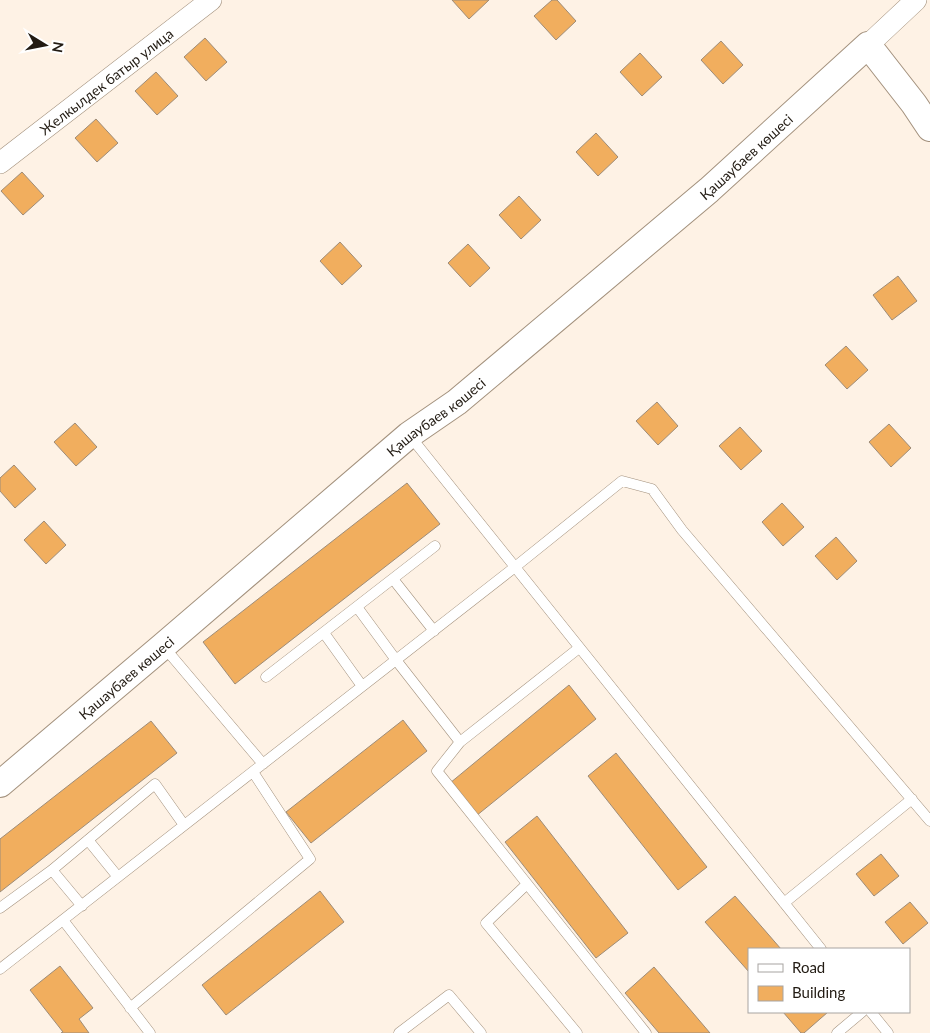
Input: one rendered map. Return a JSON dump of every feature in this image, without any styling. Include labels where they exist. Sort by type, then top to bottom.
[{"type":"street","name":"Желкылдек батыр улица","points":[[0,163],[211,0]]},
{"type":"street","points":[[916,0],[868,45],[914,104],[930,128]]},
{"type":"street","name":"Қашаубаев көшесі","points":[[0,784],[409,435],[457,402],[709,190],[868,45]]},
{"type":"lane","points":[[409,435],[820,948]]},
{"type":"lane","points":[[0,969],[434,631],[622,481],[652,489],[682,530],[930,821]]},
{"type":"lane","points":[[266,678],[435,546]]},
{"type":"lane","points":[[394,578],[434,631]]},
{"type":"lane","points":[[357,607],[460,742]]},
{"type":"lane","points":[[324,633],[362,686]]},
{"type":"lane","points":[[163,646],[263,764]]},
{"type":"lane","points":[[579,648],[460,742],[437,771],[646,1033]]},
{"type":"lane","points":[[130,1008],[310,859],[253,772]]},
{"type":"lane","points":[[0,908],[52,870],[155,784],[184,825]]},
{"type":"lane","points":[[784,903],[912,799]]},
{"type":"lane","points":[[88,840],[118,877]]},
{"type":"lane","points":[[52,870],[82,906]]},
{"type":"lane","points":[[527,884],[486,923],[577,1033]]},
{"type":"lane","points":[[63,920],[150,1033]]},
{"type":"lane","points":[[399,1033],[449,995],[481,1033]]},
{"type":"lane","points":[[837,1033],[861,1013]]},
{"type":"lane","points":[[872,1013],[888,1033]]},
{"type":"building","points":[[452,0],[489,0],[469,19]]},
{"type":"building","points":[[552,0],[557,0],[576,21],[556,40],[534,16]]},
{"type":"building","points":[[205,38],[227,62],[206,81],[184,57]]},
{"type":"building","points":[[721,41],[743,65],[723,84],[701,60]]},
{"type":"building","points":[[640,53],[662,77],[642,96],[620,72]]},
{"type":"building","points":[[156,72],[178,96],[157,115],[135,91]]},
{"type":"building","points":[[96,119],[118,143],[97,162],[75,138]]},
{"type":"building","points":[[596,133],[618,157],[598,176],[576,152]]},
{"type":"building","points":[[22,172],[44,196],[23,215],[1,191]]},
{"type":"building","points":[[519,196],[541,220],[521,239],[499,215]]},
{"type":"building","points":[[340,242],[362,266],[342,285],[320,261]]},
{"type":"building","points":[[468,244],[490,268],[470,287],[448,263]]},
{"type":"building","points":[[898,276],[917,301],[892,320],[873,295]]},
{"type":"building","points":[[846,346],[868,370],[847,389],[825,365]]},
{"type":"building","points":[[657,402],[678,426],[658,445],[636,421]]},
{"type":"building","points":[[75,423],[97,447],[76,466],[54,442]]},
{"type":"building","points":[[889,424],[911,448],[891,467],[869,442]]},
{"type":"building","points":[[740,427],[762,451],[741,470],[719,446]]},
{"type":"building","points":[[14,465],[36,489],[15,508],[0,491],[0,478]]},
{"type":"building","points":[[407,483],[440,524],[235,684],[203,642]]},
{"type":"building","points":[[782,503],[804,527],[783,546],[762,522]]},
{"type":"building","points":[[44,521],[66,545],[46,564],[24,540]]},
{"type":"building","points":[[836,537],[857,561],[837,580],[815,556]]},
{"type":"building","points":[[569,685],[596,719],[476,816],[450,783]]},
{"type":"building","points":[[403,720],[427,751],[311,843],[286,812]]},
{"type":"building","points":[[151,721],[177,753],[0,892],[0,839]]},
{"type":"building","points":[[616,753],[707,867],[678,890],[588,776]]},
{"type":"building","points":[[537,816],[628,933],[596,958],[505,842]]},
{"type":"building","points":[[881,854],[899,876],[874,896],[856,874]]},
{"type":"building","points":[[320,891],[344,922],[226,1015],[202,985]]},
{"type":"building","points":[[735,896],[780,948],[748,948],[748,971],[705,922]]},
{"type":"building","points":[[910,902],[928,923],[903,944],[885,922]]},
{"type":"building","points":[[60,966],[93,1008],[79,1019],[89,1033],[61,1033],[63,1032],[30,990]]},
{"type":"building","points":[[654,967],[710,1033],[659,1033],[625,993]]},
{"type":"building","points":[[784,1013],[827,1013],[804,1033],[801,1033]]}]
